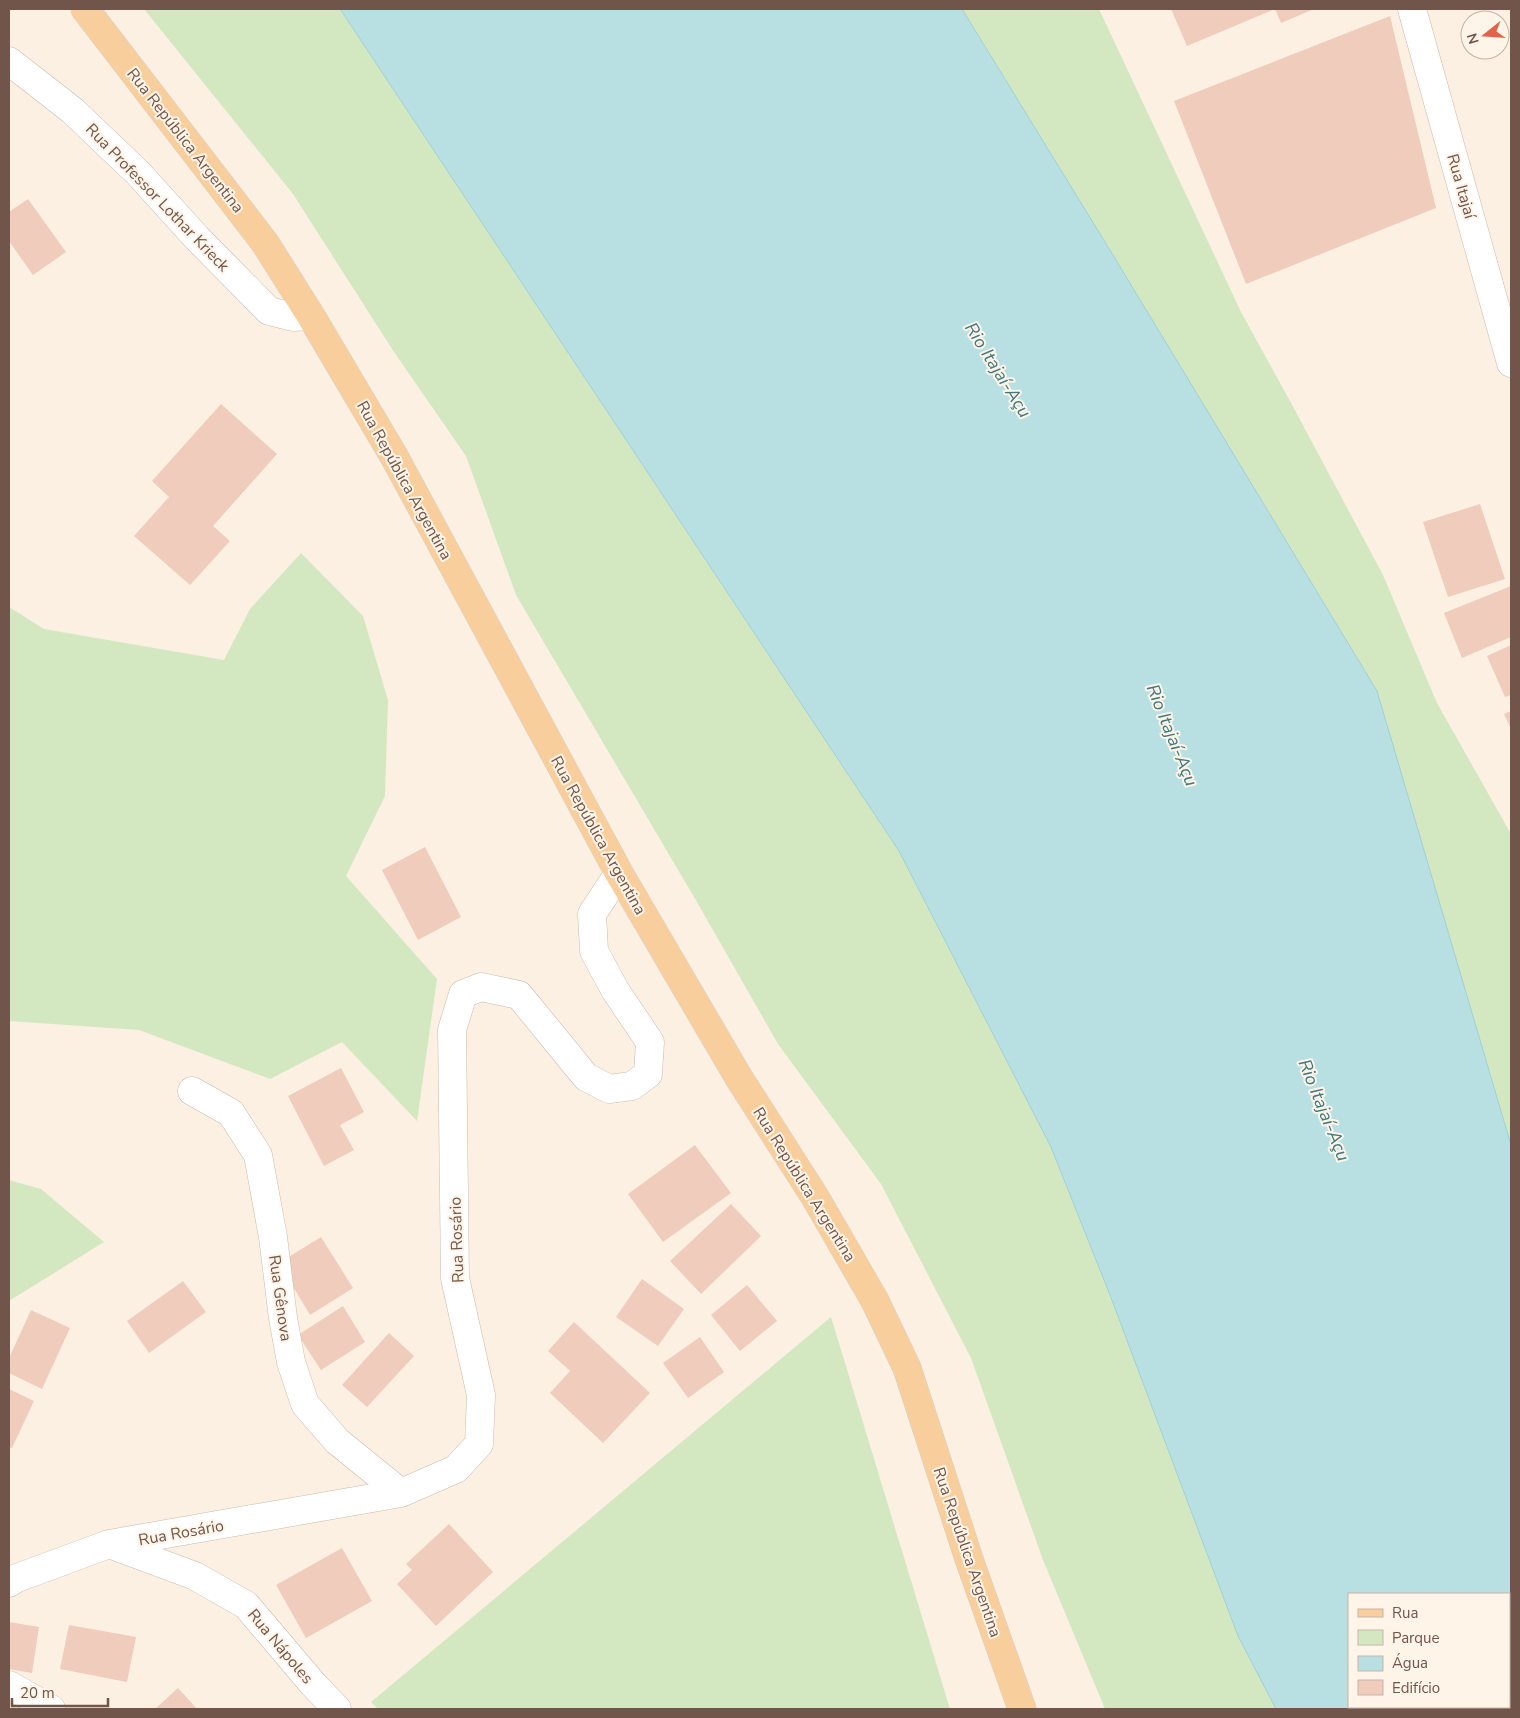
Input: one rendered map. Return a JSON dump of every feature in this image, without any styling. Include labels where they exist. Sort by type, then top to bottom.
[{"type":"main road","name":"Rua República Argentina","points":[[85,9],[265,243],[312,316],[395,458],[619,873],[739,1078],[814,1197],[875,1300],[907,1368],[969,1559],[1022,1709]]},
{"type":"street","name":"Rua Itajaí","points":[[1412,9],[1510,352]]},
{"type":"street","name":"Rua Professor Lothar Krieck","points":[[9,61],[73,111],[138,172],[198,238],[269,311],[293,317],[312,316]]},
{"type":"street","name":"Rua Rosário","points":[[9,1582],[109,1544],[401,1493],[456,1469],[480,1444],[481,1395],[455,1278],[452,1030],[463,994],[481,987],[519,995],[586,1077],[609,1089],[632,1086],[648,1074],[650,1042],[615,990],[594,951],[592,914],[619,873]]},
{"type":"street","name":"Rua Gênova","points":[[192,1091],[230,1113],[258,1155],[274,1237],[283,1318],[291,1362],[305,1404],[337,1441],[401,1493]]},
{"type":"street","name":"Rua Nápoles","points":[[109,1544],[195,1576],[246,1605],[313,1684],[337,1709]]},
{"type":"street","points":[[9,1685],[50,1709]]},
{"type":"green space","points":[[144,9],[340,9],[899,851],[1051,1147],[1110,1295],[1238,1636],[1276,1709],[1105,1709],[1043,1560],[971,1358],[881,1184],[778,1044],[697,902],[516,595],[466,456],[394,352],[293,194]]},
{"type":"green space","points":[[962,9],[1099,9],[1241,312],[1383,575],[1437,703],[1511,834],[1511,1145],[1377,691]]},
{"type":"green space","points":[[301,553],[363,616],[388,700],[385,796],[346,876],[437,979],[417,1121],[342,1042],[270,1079],[139,1030],[9,1021],[9,607],[44,629],[224,660],[250,609]]},
{"type":"green space","points":[[9,1180],[41,1189],[104,1242],[9,1301]]},
{"type":"green space","points":[[831,1317],[950,1709],[378,1709],[371,1702]]},
{"type":"water","name":"Rio Itajaí-Açu","points":[[340,9],[962,9],[1377,691],[1511,1145],[1511,1709],[1276,1709],[1238,1636],[1110,1295],[1051,1147],[899,851]]},
{"type":"building","points":[[1171,9],[1275,9],[1187,46]]},
{"type":"building","points":[[1275,9],[1314,9],[1281,23]]},
{"type":"building","points":[[1390,16],[1436,208],[1246,284],[1174,101]]},
{"type":"building","points":[[28,199],[66,252],[33,275],[9,241],[9,212]]},
{"type":"building","points":[[221,404],[277,454],[213,526],[230,541],[190,585],[134,536],[169,497],[152,481]]},
{"type":"building","points":[[1480,504],[1505,579],[1448,597],[1423,522]]},
{"type":"building","points":[[1511,586],[1511,637],[1462,658],[1444,613]]},
{"type":"building","points":[[1511,645],[1511,695],[1505,697],[1487,656]]},
{"type":"building","points":[[1511,711],[1511,729],[1504,714]]},
{"type":"building","points":[[425,847],[461,917],[418,940],[382,870]]},
{"type":"building","points":[[341,1068],[364,1112],[340,1125],[354,1150],[324,1166],[288,1096]]},
{"type":"building","points":[[695,1145],[731,1193],[663,1242],[628,1194]]},
{"type":"building","points":[[731,1204],[761,1236],[701,1294],[670,1261]]},
{"type":"building","points":[[321,1237],[353,1288],[310,1315],[279,1263]]},
{"type":"building","points":[[642,1279],[684,1309],[658,1346],[616,1317]]},
{"type":"building","points":[[183,1281],[206,1312],[149,1353],[127,1321]]},
{"type":"building","points":[[747,1285],[777,1321],[740,1351],[711,1315]]},
{"type":"building","points":[[343,1306],[365,1342],[321,1370],[298,1335]]},
{"type":"building","points":[[31,1310],[70,1328],[42,1389],[9,1373],[9,1358]]},
{"type":"building","points":[[574,1322],[650,1393],[603,1443],[550,1393],[570,1371],[548,1351]]},
{"type":"building","points":[[389,1333],[414,1356],[367,1407],[342,1385]]},
{"type":"building","points":[[700,1337],[724,1372],[688,1398],[663,1363]]},
{"type":"building","points":[[9,1389],[34,1401],[12,1448],[9,1447]]},
{"type":"building","points":[[449,1524],[493,1572],[436,1626],[397,1584],[412,1570],[406,1564]]},
{"type":"building","points":[[342,1548],[372,1601],[306,1638],[276,1585]]},
{"type":"building","points":[[9,1622],[39,1627],[32,1673],[9,1669]]},
{"type":"building","points":[[69,1625],[136,1637],[127,1682],[60,1669]]},
{"type":"building","points":[[178,1688],[197,1709],[155,1709]]}]
